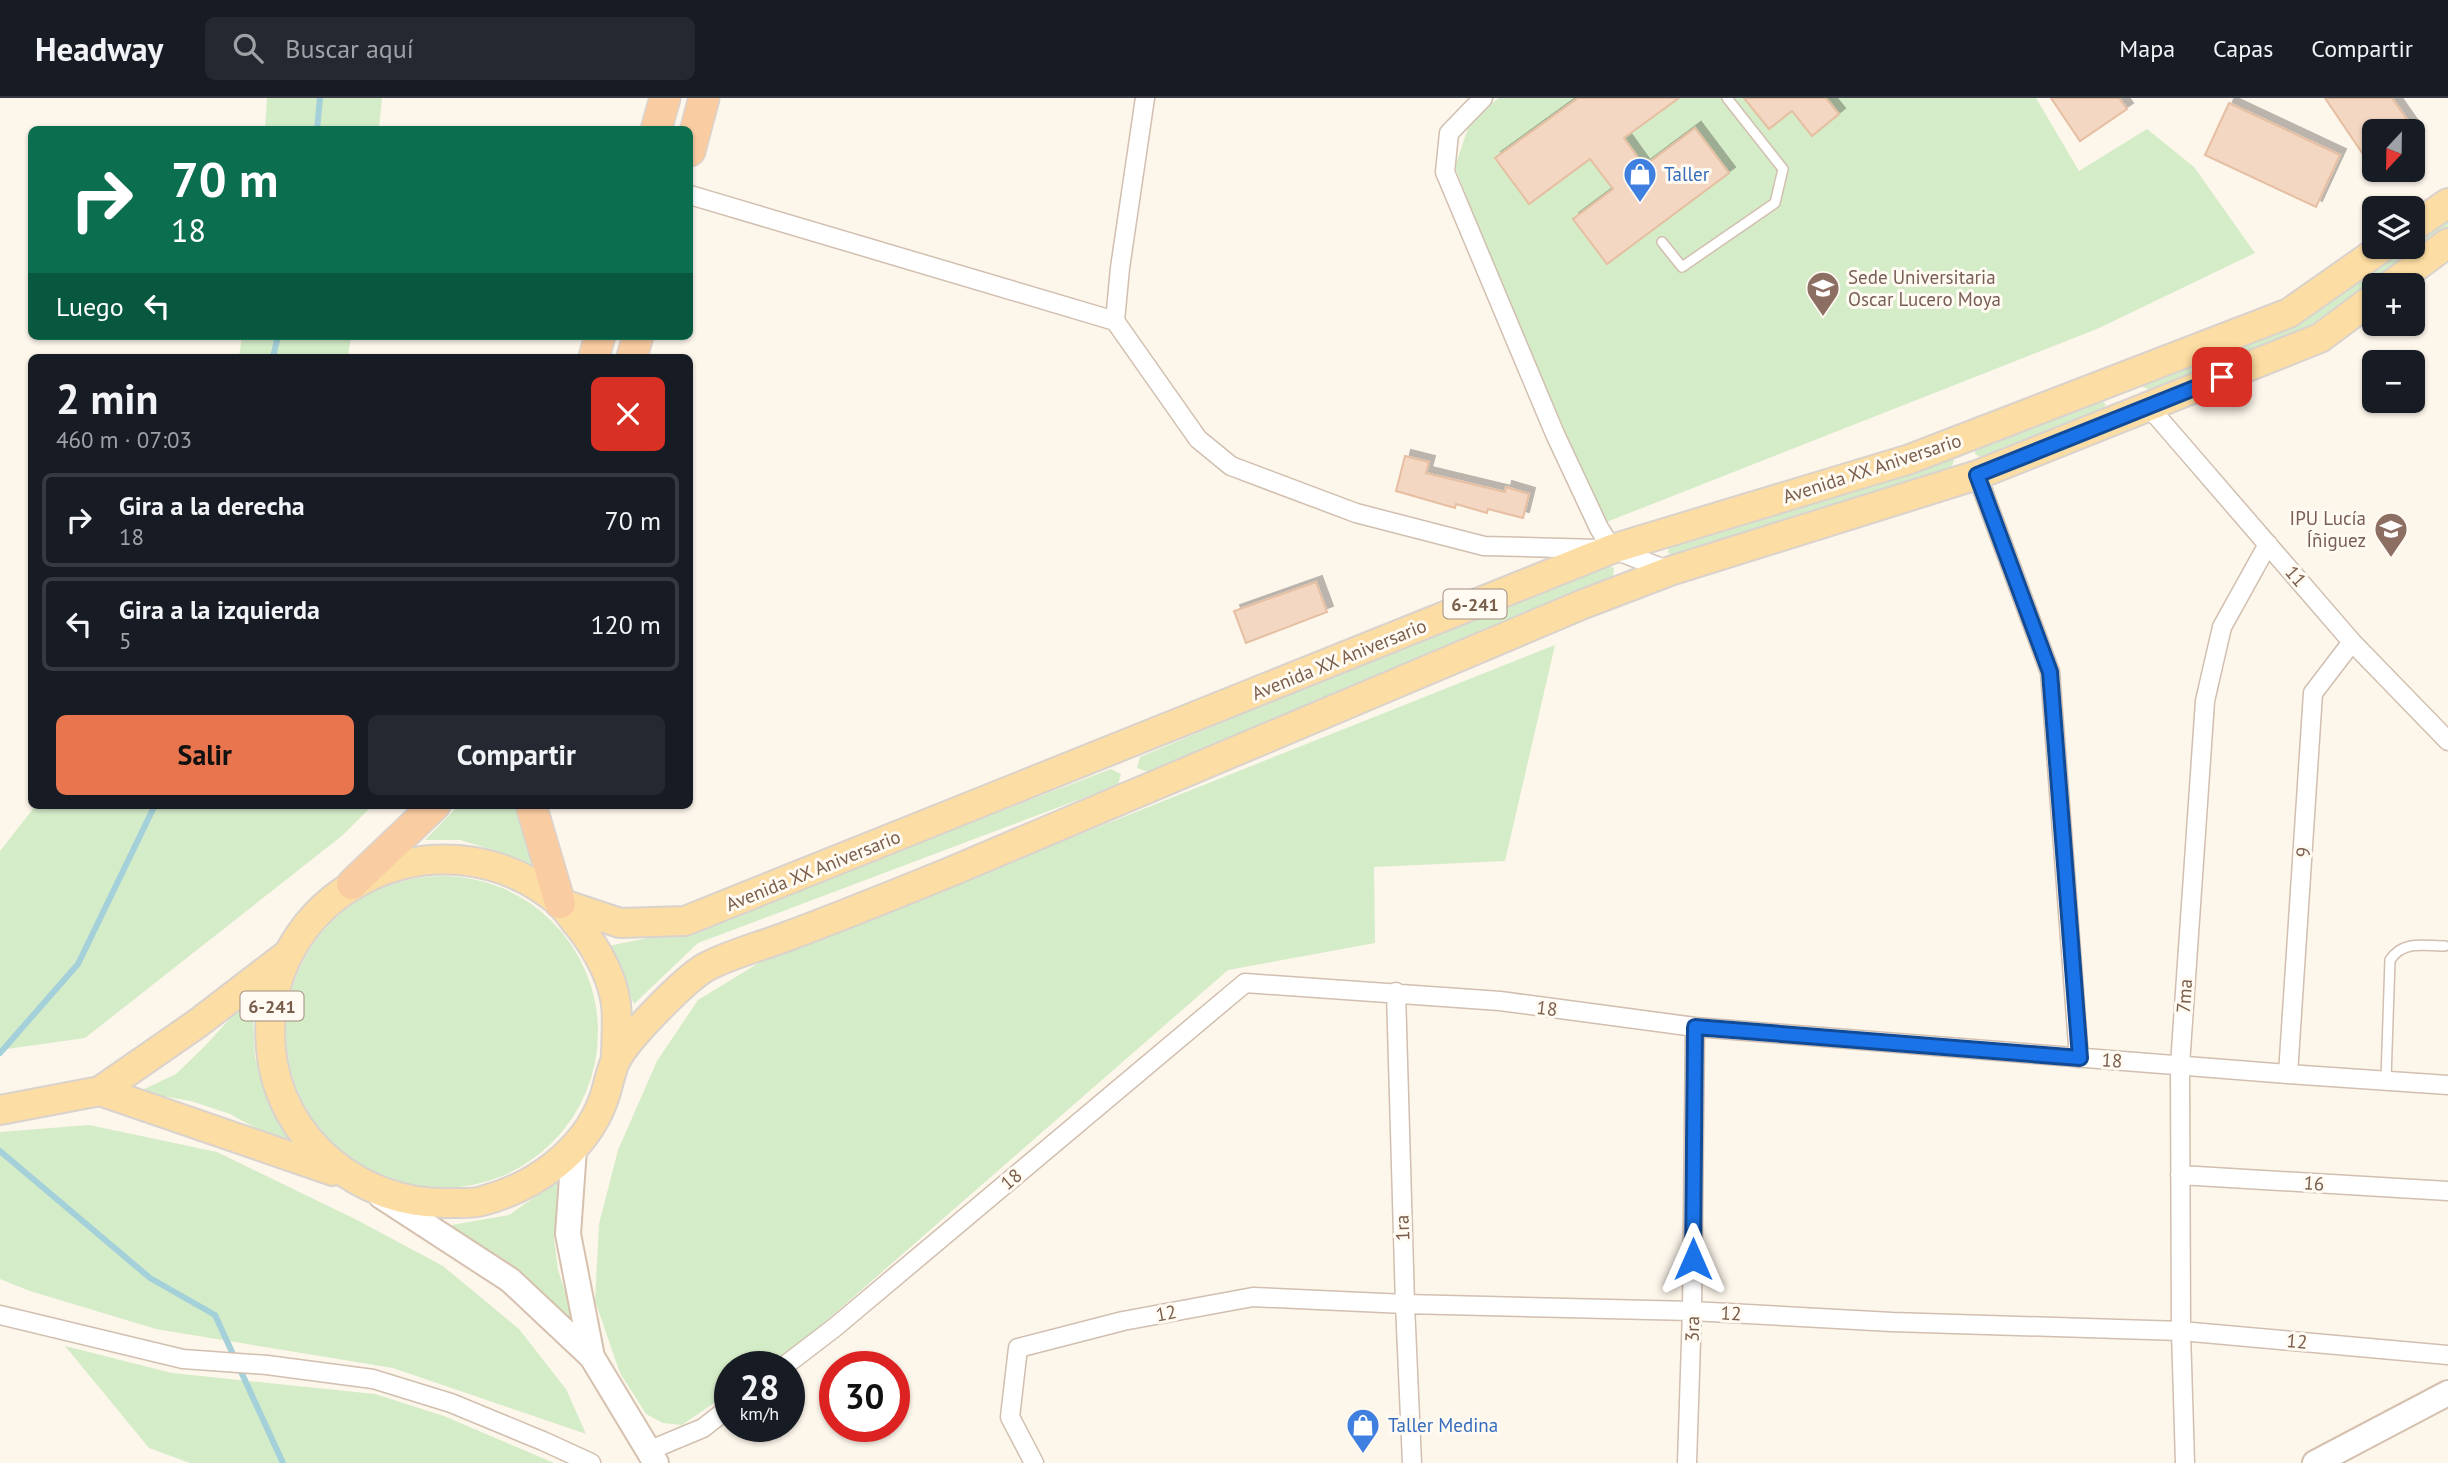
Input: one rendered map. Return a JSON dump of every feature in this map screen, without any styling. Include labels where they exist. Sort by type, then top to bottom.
[{"type":"highway","points":[[657,126],[665,98]]},
{"type":"highway","points":[[693,140],[704,98]]},
{"type":"highway","points":[[352,884],[431,809]]},
{"type":"highway","points":[[532,809],[560,903]]},
{"type":"main road","points":[[2425,218],[2448,203]]},
{"type":"main road","points":[[2407,273],[2448,243]]},
{"type":"main road","name":"Avenida XX Aniversario","points":[[560,903],[620,922],[685,920],[1612,550],[1910,459],[2289,313],[2366,259]]},
{"type":"main road","name":"Avenida XX Aniversario","points":[[616,1058],[651,1015],[704,968],[869,905],[1543,621],[1670,571],[1977,475],[2149,407],[2320,338],[2362,307]]},
{"type":"main road","name":"6-241","points":[[100,1091],[357,1182],[422,1204],[478,1203],[530,1184],[573,1149],[602,1107],[616,1058],[616,1001],[596,947],[560,903],[513,873],[459,859],[403,863],[352,884],[315,915],[288,954],[272,1002],[271,1051],[283,1099],[309,1142],[357,1182]]},
{"type":"main road","name":"6-241","points":[[0,1110],[100,1091],[198,1023],[288,954]]},
{"type":"main road","points":[[573,1149],[568,1234],[592,1357]]},
{"type":"main road","points":[[357,1182],[510,1280],[592,1357],[652,1457]]},
{"type":"main road","points":[[2315,1463],[2345,1455],[2448,1393]]},
{"type":"street","points":[[1115,321],[1120,268],[1145,98]]},
{"type":"street","points":[[1483,98],[1449,133],[1445,172],[1555,434],[1612,550]]},
{"type":"street","points":[[693,196],[1115,321],[1198,439],[1231,466],[1356,513],[1484,546],[1612,550],[1670,571]]},
{"type":"street","name":"11","points":[[2149,407],[2353,642],[2448,741]]},
{"type":"street","points":[[1977,475],[2050,672],[2080,1058]]},
{"type":"street","name":"7ma","points":[[2185,1463],[2181,1331],[2180,1066],[2204,701],[2222,627],[2268,544]]},
{"type":"street","name":"9","points":[[2288,1074],[2313,693],[2353,642]]},
{"type":"street","name":"18","points":[[804,1351],[1245,982],[1500,1001],[1695,1027],[2448,1085]]},
{"type":"street","name":"1ra","points":[[1396,992],[1412,1463]]},
{"type":"street","name":"3ra","points":[[1687,1463],[1692,1311],[1695,1027]]},
{"type":"street","name":"16","points":[[2180,1175],[2448,1191]]},
{"type":"street","name":"12","points":[[1034,1463],[1010,1417],[1018,1348],[1123,1321],[1253,1297],[2181,1331],[2448,1355]]},
{"type":"street","points":[[0,1315],[183,1359],[252,1364],[373,1379],[451,1403],[543,1440],[591,1463]]},
{"type":"street","points":[[652,1457],[714,1419]]},
{"type":"lane","points":[[1662,242],[1682,267],[1775,203],[1783,169],[1727,98]]},
{"type":"lane","points":[[2386,1079],[2390,960],[2395,952],[2405,946],[2445,946]]},
{"type":"green space","points":[[267,98],[382,98],[379,126],[265,126]]},
{"type":"green space","name":"Sede Universitaria Oscar Lucero Moya","points":[[1499,98],[2036,98],[2079,171],[2147,129],[2194,167],[2255,253],[2097,329],[1604,523],[1455,167],[1471,119]]},
{"type":"green space","points":[[2448,208],[2448,227],[2425,243],[2425,224]]},
{"type":"green space","points":[[2373,259],[2403,259],[2383,273],[2362,273],[2362,288],[2309,326],[2151,390],[2138,385]]},
{"type":"green space","points":[[241,340],[350,340],[348,354],[239,354]]},
{"type":"green space","points":[[2098,396],[2106,405],[2096,415],[1985,460],[1975,454],[1976,443]]},
{"type":"green space","points":[[1941,456],[1954,460],[1950,472],[1683,557],[1668,553],[1669,543]]},
{"type":"green space","points":[[1599,563],[1614,568],[1613,578],[1149,772],[1137,768],[1140,757]]},
{"type":"green space","points":[[1555,645],[1505,861],[1374,867],[1375,943],[1228,970],[803,1341],[789,1351],[714,1351],[714,1403],[682,1425],[663,1423],[646,1414],[620,1373],[595,1301],[599,1224],[618,1150],[657,1061],[698,1000],[762,961]]},
{"type":"green space","points":[[1111,769],[1121,774],[1118,785],[698,943],[634,1004],[608,946],[688,930]]},
{"type":"green space","points":[[33,809],[369,809],[343,835],[85,1038],[0,1050],[0,851]]},
{"type":"green space","points":[[455,809],[523,809],[537,869],[503,853],[460,840],[425,840]]},
{"type":"green space","points":[[427,876],[457,876],[487,882],[516,894],[553,921],[572,945],[586,972],[598,1017],[592,1077],[586,1092],[572,1119],[553,1143],[516,1170],[487,1182],[457,1188],[427,1188],[397,1182],[368,1170],[343,1153],[321,1131],[304,1106],[292,1077],[286,1047],[286,1017],[292,987],[304,958],[321,933],[343,911],[368,894],[397,882]]},
{"type":"green space","points":[[252,994],[255,1058],[292,1148],[230,1114],[191,1101],[138,1092],[176,1074]]},
{"type":"green space","points":[[89,1125],[217,1152],[357,1220],[443,1266],[519,1329],[566,1389],[586,1434],[393,1368],[156,1329],[30,1291],[0,1279],[0,1132]]},
{"type":"green space","points":[[561,1179],[554,1238],[558,1270],[576,1324],[518,1271],[446,1226],[509,1215]]},
{"type":"green space","points":[[65,1346],[172,1373],[375,1394],[444,1416],[554,1463],[190,1463],[149,1448]]},
{"type":"building","points":[[1578,98],[1679,98],[1624,138],[1644,166],[1695,128],[1729,173],[1607,264],[1573,219],[1613,189],[1590,159],[1529,204],[1495,158]]},
{"type":"building","points":[[1744,98],[1826,98],[1839,114],[1812,136],[1792,111],[1769,129]]},
{"type":"building","points":[[2051,98],[2119,98],[2127,109],[2080,141]]},
{"type":"building","points":[[2325,98],[2392,98],[2407,119],[2362,119],[2362,153]]},
{"type":"building","points":[[2229,103],[2340,155],[2316,207],[2205,155]]},
{"type":"building","points":[[1405,456],[1429,462],[1426,473],[1505,492],[1506,487],[1529,494],[1523,518],[1488,509],[1487,513],[1456,504],[1455,508],[1396,491]]},
{"type":"building","points":[[1316,582],[1327,612],[1246,643],[1234,611]]},
{"type":"waterway","points":[[317,126],[320,98]]},
{"type":"waterway","points":[[274,354],[277,340]]},
{"type":"waterway","points":[[0,1053],[78,964],[153,809]]},
{"type":"waterway","points":[[0,1151],[150,1278],[215,1315],[283,1463]]},
{"type":"place","name":"Taller","points":[[1640,204]]},
{"type":"place","name":"Sede Universitaria Oscar Lucero Moya","points":[[1823,318]]},
{"type":"place","name":"IPU Lucía Íñiguez","points":[[2391,559]]},
{"type":"place","name":"Taller Medina","points":[[1363,1455]]},
{"type":"route","points":[[1693,1259],[1695,1027],[2080,1058],[2050,672],[1977,475],[2222,377]]}]
